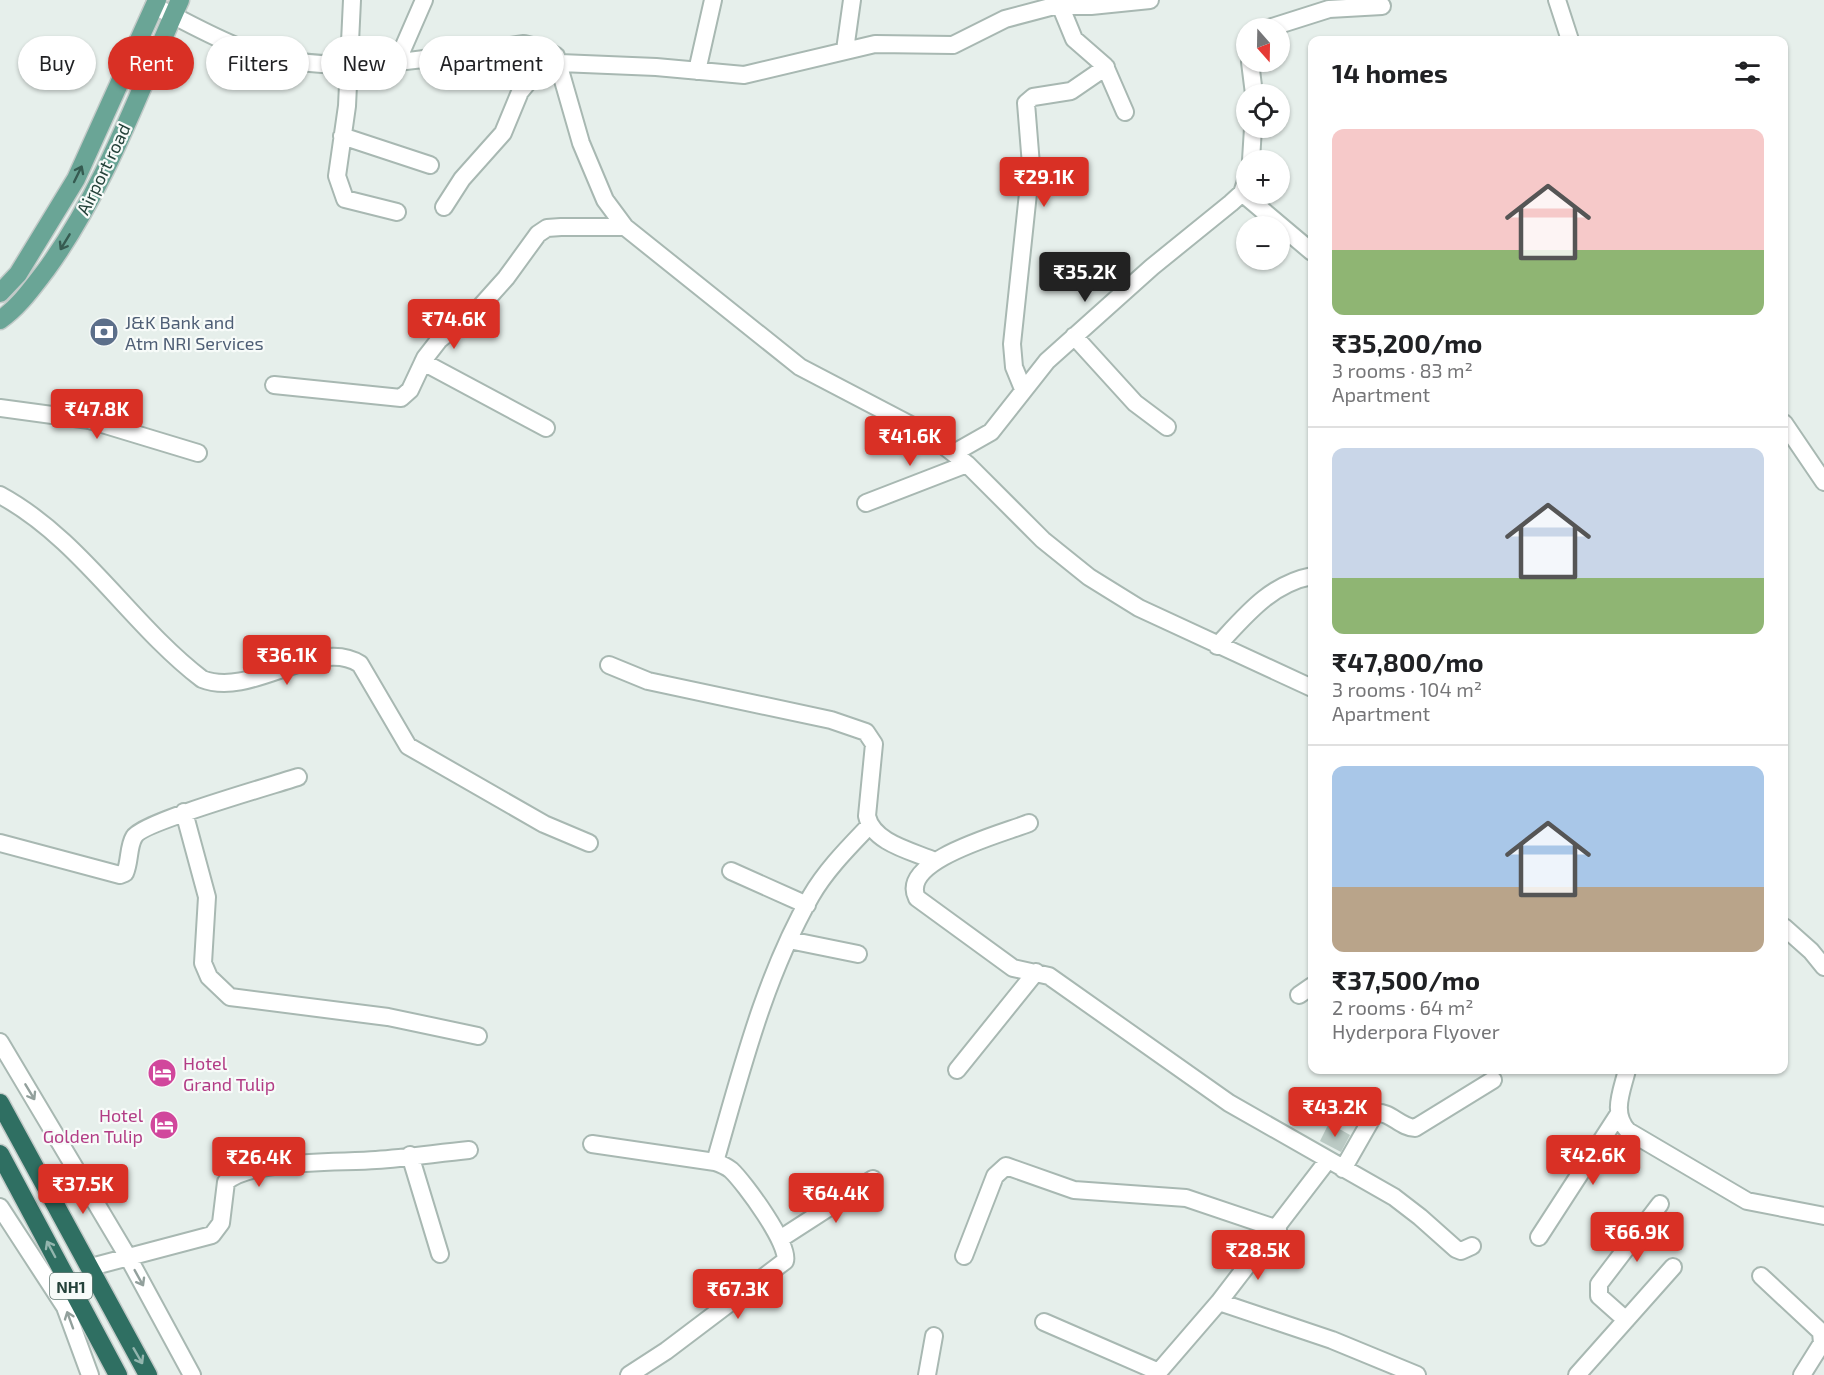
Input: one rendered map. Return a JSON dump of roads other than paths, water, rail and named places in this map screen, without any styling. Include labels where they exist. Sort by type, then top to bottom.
[{"type":"highway","name":"NH1","points":[[0,1103],[148,1375]]},
{"type":"highway","name":"NH1","points":[[0,1154],[118,1375]]},
{"type":"main road","points":[[0,293],[18,274],[76,179],[156,3]]},
{"type":"main road","name":"Airport road","points":[[0,320],[13,311],[54,259],[97,187],[176,8]]},
{"type":"street","points":[[350,36],[352,0]]},
{"type":"street","points":[[407,39],[424,0]]},
{"type":"street","points":[[697,70],[713,0]]},
{"type":"street","points":[[845,50],[852,0]]},
{"type":"street","points":[[564,63],[697,70],[744,75],[875,44],[953,45],[1005,19],[1060,5],[1091,6],[1150,0]]},
{"type":"street","points":[[1557,0],[1569,36]]},
{"type":"street","points":[[156,3],[176,8],[241,48],[293,62],[321,64]]},
{"type":"street","points":[[1060,5],[1074,39],[1106,67],[1125,112]]},
{"type":"street","points":[[1290,21],[1329,9],[1382,6]]},
{"type":"street","points":[[1023,389],[1014,368],[1012,344],[1031,165],[1025,106],[1033,97],[1071,91],[1106,67]]},
{"type":"street","points":[[564,78],[581,143],[605,200],[625,227],[800,367],[902,418],[960,459],[1037,534],[1089,577],[1139,608],[1308,686]]},
{"type":"street","points":[[347,90],[337,176],[345,199],[397,212]]},
{"type":"street","points":[[444,207],[462,179],[503,133],[522,90]]},
{"type":"street","points":[[342,136],[430,165]]},
{"type":"street","points":[[866,503],[960,459],[991,432],[1047,361],[1236,194]]},
{"type":"street","points":[[1262,204],[1308,248]]},
{"type":"street","points":[[274,385],[401,398],[410,390],[423,362],[439,340],[480,307],[506,278],[538,234],[547,228],[561,226],[625,227]]},
{"type":"street","points":[[1074,336],[1135,403],[1167,427]]},
{"type":"street","points":[[423,362],[546,428]]},
{"type":"street","points":[[0,408],[89,420],[198,453]]},
{"type":"street","points":[[1788,429],[1824,482]]},
{"type":"street","points":[[0,495],[21,506],[53,532],[202,679],[212,683],[253,678],[331,655],[353,659],[360,664],[408,746],[544,824],[589,843]]},
{"type":"street","points":[[1217,646],[1264,598],[1287,583],[1308,577]]},
{"type":"street","points":[[609,665],[648,681],[831,720],[866,732],[874,744],[867,816],[869,826],[877,835],[935,861]]},
{"type":"street","points":[[0,843],[120,874],[125,873],[135,835],[184,812],[298,777]]},
{"type":"street","points":[[184,812],[207,897],[203,963],[209,977],[219,990],[230,998],[388,1017],[478,1036]]},
{"type":"street","points":[[1029,823],[951,852],[935,861],[916,879],[913,886],[917,898],[1013,968],[1030,974],[1036,972],[1049,976],[1229,1103],[1407,1206],[1456,1249],[1461,1251],[1472,1246]]},
{"type":"street","points":[[715,1162],[754,1028],[789,940],[807,905],[831,867],[869,826]]},
{"type":"street","points":[[731,871],[807,905]]},
{"type":"street","points":[[1788,931],[1811,951],[1824,967]]},
{"type":"street","points":[[789,940],[858,954]]},
{"type":"street","points":[[957,1070],[1036,972]]},
{"type":"street","points":[[0,1042],[128,1257],[192,1375]]},
{"type":"street","points":[[1539,1237],[1618,1115],[1626,1074]]},
{"type":"street","points":[[1343,1169],[1375,1113],[1383,1113],[1407,1127],[1415,1128],[1493,1080]]},
{"type":"street","points":[[1618,1115],[1628,1131],[1747,1201],[1824,1216]]},
{"type":"street","points":[[592,1144],[724,1165],[740,1179],[780,1239],[787,1257],[777,1269],[666,1351],[629,1375]]},
{"type":"street","points":[[91,1267],[212,1235],[221,1223],[224,1190],[232,1177],[292,1164],[368,1161],[469,1150]]},
{"type":"street","points":[[410,1155],[440,1254]]},
{"type":"street","points":[[1044,1322],[1157,1373],[1278,1229],[1328,1160]]},
{"type":"street","points":[[964,1256],[995,1176],[1006,1166],[1074,1190],[1186,1198],[1278,1229]]},
{"type":"street","points":[[780,1239],[873,1179]]},
{"type":"street","points":[[24,1196],[1,1209],[65,1306],[90,1375]]},
{"type":"street","points":[[1626,1320],[1599,1296],[1599,1284],[1660,1204]]},
{"type":"street","points":[[1577,1375],[1673,1267]]},
{"type":"street","points":[[1761,1275],[1821,1332],[1822,1343],[1806,1368],[1822,1375]]},
{"type":"street","points":[[1219,1302],[1332,1340],[1417,1375]]},
{"type":"street","points":[[927,1375],[934,1336]]},
{"type":"place","name":"J&K Bank and Atm NRI Services","points":[[104,332]]},
{"type":"place","name":"Hotel Grand Tulip","points":[[162,1073]]},
{"type":"place","name":"Hotel Golden Tulip","points":[[164,1125]]}]
